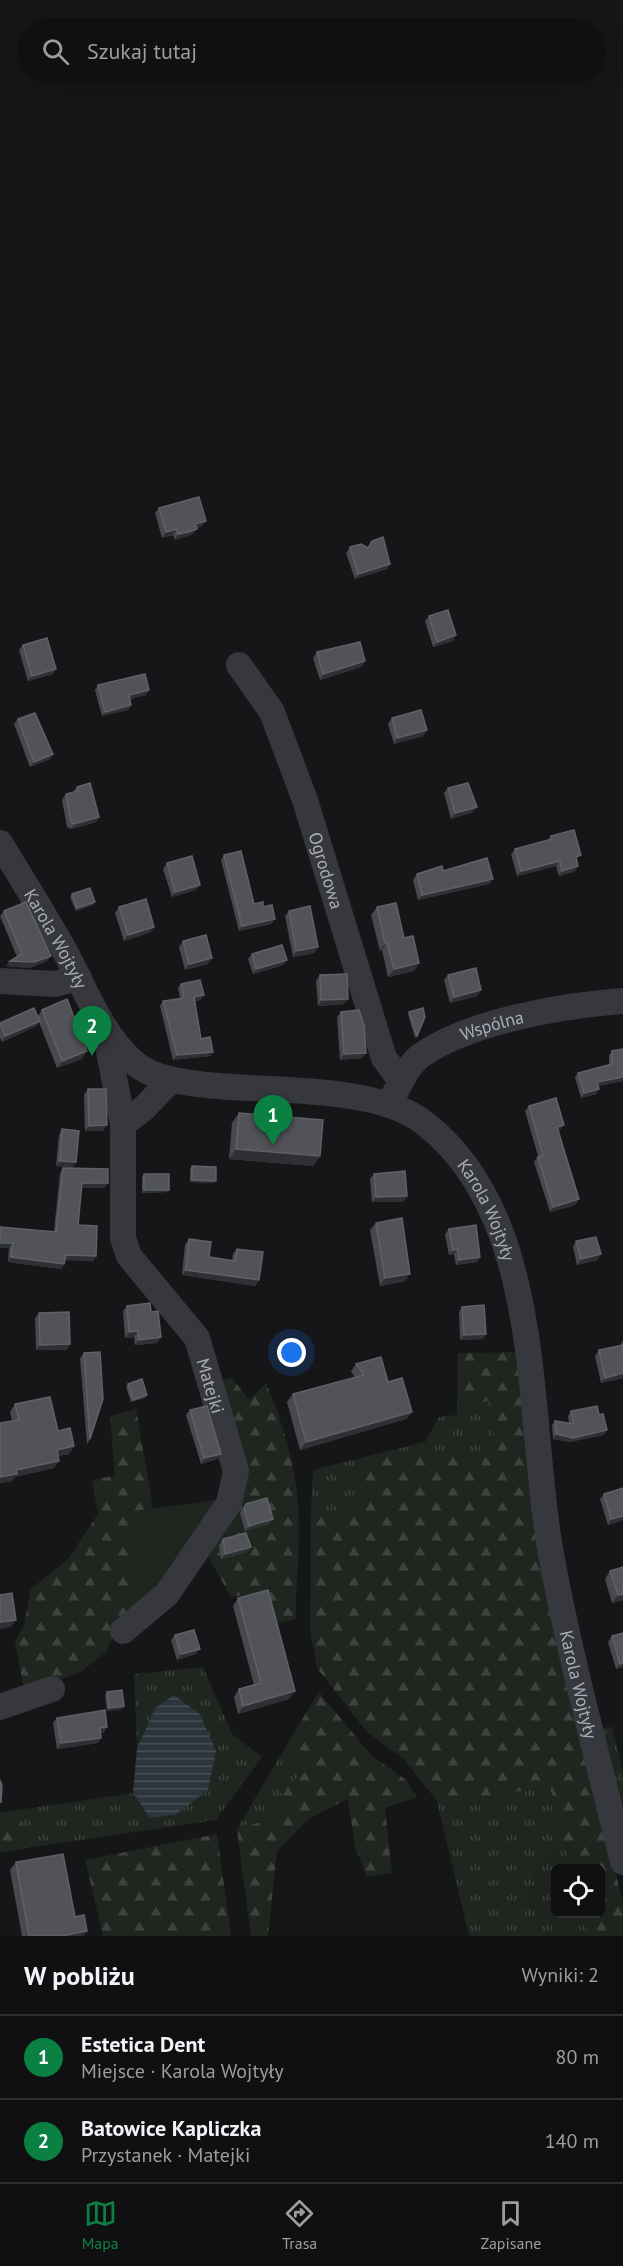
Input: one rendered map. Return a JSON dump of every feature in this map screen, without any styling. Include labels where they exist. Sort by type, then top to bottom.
[{"type":"street","name":"Ogrodowa","points":[[239,665],[272,712],[305,800],[396,1092]]},
{"type":"street","name":"Karola Wojtyły","points":[[0,843],[103,1022],[134,1063],[171,1080],[236,1089],[372,1099],[396,1092],[422,1121],[455,1150],[467,1167],[497,1226],[514,1275],[522,1316],[542,1498],[554,1568],[579,1692],[623,1862]]},
{"type":"street","points":[[0,981],[55,984],[79,978]]},
{"type":"street","name":"Wspólna","points":[[396,1092],[423,1053],[468,1033],[517,1017],[623,1001]]},
{"type":"street","name":"Matejki","points":[[103,1022],[123,1124],[123,1238],[129,1256],[197,1338],[236,1471],[229,1503],[167,1594],[123,1631]]},
{"type":"street","points":[[123,1124],[171,1080]]},
{"type":"street","points":[[0,1707],[52,1689]]},
{"type":"green space","points":[[523,1352],[561,1642],[623,1904],[623,1936],[589,1936],[584,1918],[605,1918],[605,1864],[570,1864],[550,1787],[453,1801],[437,1801],[404,1759],[367,1732],[317,1668],[310,1629],[311,1507],[344,1514],[364,1506],[357,1477],[373,1455],[441,1451],[468,1464],[495,1443],[488,1400],[457,1415],[458,1353]]},
{"type":"green space","points":[[232,1378],[249,1400],[266,1383],[290,1453],[298,1507],[296,1619],[278,1623],[265,1592],[231,1597],[209,1558],[207,1549],[238,1499],[215,1382]]},
{"type":"green space","points":[[488,1399],[495,1443],[468,1465],[441,1451],[357,1477],[365,1506],[344,1514],[311,1507],[313,1470],[425,1442],[439,1417],[457,1415]]},
{"type":"green space","points":[[136,1409],[153,1508],[136,1511],[128,1617],[115,1630],[107,1651],[82,1671],[25,1694],[15,1642],[24,1625],[31,1589],[68,1559],[98,1514],[92,1480],[115,1476],[110,1416]]},
{"type":"green space","points":[[223,1499],[163,1590],[128,1617],[136,1511]]},
{"type":"green space","points":[[203,1667],[232,1734],[262,1757],[216,1820],[26,1848],[18,1810],[133,1793],[150,1818],[176,1815],[155,1708],[137,1748],[134,1674]]},
{"type":"green space","points":[[319,1692],[370,1754],[406,1780],[417,1797],[385,1808],[392,1873],[367,1877],[355,1847],[348,1799],[308,1819],[277,1851],[268,1936],[251,1936],[237,1829],[284,1815],[281,1791],[300,1775],[289,1741]]},
{"type":"green space","points":[[612,1727],[623,1772],[623,1826],[602,1728]]},
{"type":"green space","points":[[289,1741],[300,1775],[284,1815],[237,1829]]},
{"type":"green space","points":[[550,1787],[570,1864],[551,1864],[551,1918],[584,1918],[589,1936],[469,1936],[437,1801],[453,1801]]},
{"type":"green space","points":[[18,1810],[26,1848],[0,1853],[0,1812]]},
{"type":"green space","points":[[217,1834],[231,1936],[103,1936],[85,1860]]},
{"type":"shaded area","points":[[174,1695],[200,1714],[216,1751],[208,1790],[175,1815],[150,1818],[133,1793],[137,1748],[155,1708]]},
{"type":"building","points":[[199,497],[206,521],[195,524],[197,529],[188,532],[178,534],[177,529],[166,532],[159,508]]},
{"type":"building","points":[[383,537],[390,564],[358,574],[350,547],[361,544],[368,548],[372,541]]},
{"type":"building","points":[[448,610],[456,635],[437,642],[429,616]]},
{"type":"building","points":[[47,638],[56,669],[32,676],[23,645]]},
{"type":"building","points":[[360,642],[365,661],[323,674],[317,652]]},
{"type":"building","points":[[145,674],[149,690],[129,695],[131,705],[105,712],[98,685]]},
{"type":"building","points":[[421,710],[427,730],[397,738],[392,718]]},
{"type":"building","points":[[35,713],[53,754],[34,762],[18,719]]},
{"type":"building","points":[[90,783],[99,817],[74,824],[71,822],[66,794],[78,791],[77,787]]},
{"type":"building","points":[[468,783],[477,807],[455,813],[448,788]]},
{"type":"building","points":[[574,830],[581,855],[576,857],[578,866],[562,871],[560,861],[521,871],[515,849],[552,839],[551,836]]},
{"type":"building","points":[[241,851],[254,904],[263,902],[263,907],[272,905],[275,919],[242,926],[224,855]]},
{"type":"building","points":[[192,856],[200,885],[175,892],[167,863]]},
{"type":"building","points":[[487,858],[493,879],[422,895],[417,874],[442,866],[443,871]]},
{"type":"building","points":[[90,888],[95,902],[77,908],[72,894]]},
{"type":"building","points":[[146,899],[154,927],[128,935],[119,907]]},
{"type":"building","points":[[26,902],[51,956],[34,962],[10,961],[22,954],[4,911]]},
{"type":"building","points":[[396,903],[404,938],[413,936],[419,963],[394,969],[387,942],[385,943],[377,907]]},
{"type":"building","points":[[310,906],[318,947],[296,951],[289,911]]},
{"type":"building","points":[[206,935],[212,958],[189,964],[183,941]]},
{"type":"building","points":[[282,945],[287,960],[256,969],[252,954]]},
{"type":"building","points":[[476,968],[481,990],[454,997],[448,975]]},
{"type":"building","points":[[347,974],[348,999],[321,1000],[320,975]]},
{"type":"building","points":[[200,980],[204,995],[194,997],[201,1039],[210,1037],[213,1052],[177,1055],[163,1001],[184,998],[181,984]]},
{"type":"building","points":[[67,999],[87,1051],[62,1061],[42,1010]]},
{"type":"building","points":[[34,1008],[40,1021],[5,1036],[0,1023]]},
{"type":"building","points":[[423,1008],[425,1017],[417,1036],[409,1012]]},
{"type":"building","points":[[359,1010],[364,1025],[366,1053],[344,1054],[341,1012]]},
{"type":"building","points":[[623,1049],[623,1077],[597,1082],[599,1089],[584,1093],[578,1073],[612,1064],[612,1051]]},
{"type":"building","points":[[88,1089],[106,1089],[107,1125],[89,1126]]},
{"type":"building","points":[[556,1098],[564,1125],[557,1127],[579,1199],[553,1207],[538,1157],[543,1155],[529,1106]]},
{"type":"building","points":[[239,1113],[323,1120],[320,1156],[236,1149]]},
{"type":"building","points":[[62,1129],[79,1131],[76,1162],[60,1161]]},
{"type":"building","points":[[192,1166],[216,1167],[216,1181],[192,1180]]},
{"type":"building","points":[[63,1168],[108,1169],[108,1183],[82,1183],[78,1225],[97,1226],[96,1256],[66,1255],[64,1264],[11,1257],[13,1243],[0,1243],[0,1227],[56,1232]]},
{"type":"building","points":[[405,1171],[407,1196],[376,1197],[374,1174]]},
{"type":"building","points":[[144,1174],[169,1174],[169,1190],[144,1190]]},
{"type":"building","points":[[402,1218],[410,1274],[385,1278],[376,1223]]},
{"type":"building","points":[[476,1225],[480,1257],[459,1260],[458,1249],[453,1250],[449,1229]]},
{"type":"building","points":[[596,1237],[601,1254],[581,1259],[576,1241]]},
{"type":"building","points":[[189,1239],[211,1242],[209,1257],[235,1261],[237,1249],[263,1252],[259,1280],[186,1270]]},
{"type":"building","points":[[150,1303],[151,1312],[158,1311],[161,1337],[139,1340],[138,1331],[129,1332],[127,1306]]},
{"type":"building","points":[[484,1305],[486,1334],[464,1335],[462,1307]]},
{"type":"building","points":[[69,1312],[70,1344],[40,1345],[39,1313]]},
{"type":"building","points":[[623,1345],[623,1373],[605,1378],[599,1350]]},
{"type":"building","points":[[100,1352],[103,1399],[90,1439],[84,1353]]},
{"type":"building","points":[[381,1357],[388,1382],[402,1378],[412,1412],[306,1442],[293,1394],[364,1375],[356,1364]]},
{"type":"building","points":[[142,1379],[147,1395],[133,1400],[128,1384]]},
{"type":"building","points":[[50,1397],[58,1431],[70,1428],[74,1446],[57,1450],[59,1461],[16,1470],[17,1474],[0,1477],[0,1423],[19,1420],[15,1404]]},
{"type":"building","points":[[207,1406],[221,1454],[204,1458],[190,1410]]},
{"type":"building","points":[[597,1406],[599,1415],[603,1414],[607,1430],[573,1438],[556,1434],[555,1421],[574,1424],[571,1411]]},
{"type":"building","points":[[623,1488],[623,1516],[611,1519],[604,1494]]},
{"type":"building","points":[[267,1498],[273,1519],[249,1526],[244,1508],[246,1504]]},
{"type":"building","points":[[246,1533],[251,1547],[225,1554],[223,1539]]},
{"type":"building","points":[[623,1567],[623,1594],[618,1595],[610,1571]]},
{"type":"building","points":[[268,1590],[295,1691],[243,1706],[239,1689],[261,1683],[238,1598]]},
{"type":"building","points":[[12,1593],[16,1620],[0,1622],[0,1595]]},
{"type":"building","points":[[194,1630],[200,1649],[181,1654],[175,1635]]},
{"type":"building","points":[[623,1633],[623,1663],[620,1664],[612,1636]]},
{"type":"building","points":[[122,1690],[124,1706],[109,1708],[107,1692]]},
{"type":"building","points":[[105,1710],[107,1727],[100,1728],[101,1738],[61,1743],[57,1718]]},
{"type":"building","points":[[0,1780],[2,1786],[1,1802],[0,1802]]},
{"type":"building","points":[[63,1854],[75,1917],[84,1915],[87,1931],[62,1936],[29,1936],[16,1862]]},
{"type":"place","name":"Batowice Kapliczka","points":[[92,1056]]},
{"type":"place","name":"Estetica Dent","points":[[273,1145]]}]
